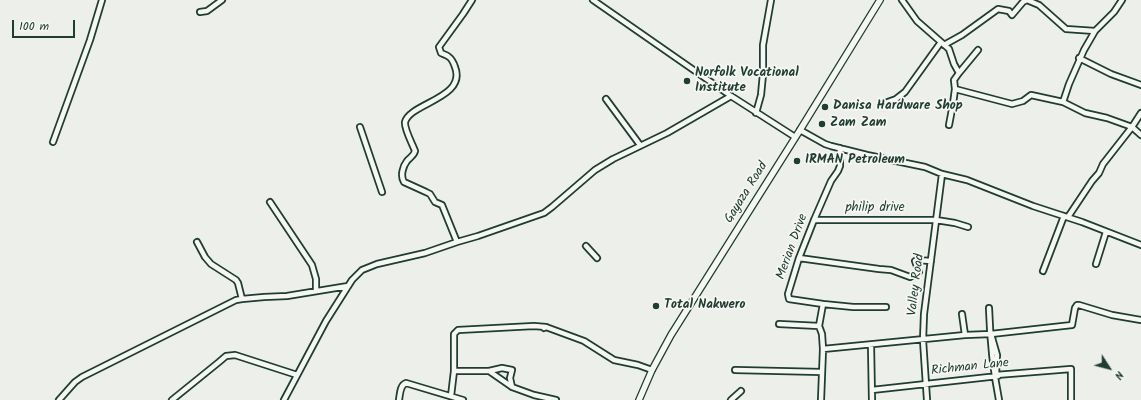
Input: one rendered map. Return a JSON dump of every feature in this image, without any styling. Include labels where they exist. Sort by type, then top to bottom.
[{"type":"main road","name":"Gayaza Road","points":[[640,400],[652,370],[671,335],[796,137],[880,0]]},
{"type":"street","points":[[53,142],[90,40],[102,0]]},
{"type":"street","points":[[200,12],[207,11],[222,0]]},
{"type":"street","points":[[457,242],[442,205],[435,202],[430,194],[402,180],[406,162],[414,155],[415,151],[405,125],[406,120],[413,113],[449,91],[455,84],[457,77],[454,65],[450,57],[442,54],[439,46],[472,0]]},
{"type":"street","points":[[593,0],[756,113],[796,137]]},
{"type":"street","points":[[756,113],[761,95],[763,45],[771,0]]},
{"type":"street","points":[[902,0],[917,21],[948,49],[958,73]]},
{"type":"street","points":[[885,103],[896,99],[905,92],[942,44],[962,35],[998,9],[1009,11],[1012,15],[1023,2],[1027,0],[1039,5],[1066,29],[1095,31]]},
{"type":"street","points":[[1063,102],[1079,58],[1095,31],[1114,12],[1122,0]]},
{"type":"street","points":[[949,125],[952,115],[955,88],[954,80],[958,73],[978,50]]},
{"type":"street","points":[[1079,58],[1111,74],[1141,85]]},
{"type":"street","points":[[955,88],[1012,104],[1023,101],[1031,95],[1063,102],[1085,113],[1107,118],[1132,127],[1141,135]]},
{"type":"street","points":[[284,400],[326,321],[357,274],[367,268],[485,234],[544,213],[599,167],[640,145],[668,133],[731,96]]},
{"type":"street","points":[[606,99],[640,145]]},
{"type":"street","points":[[1043,271],[1066,216],[1099,173],[1103,164],[1141,113]]},
{"type":"street","points":[[360,127],[382,192]]},
{"type":"street","points":[[800,130],[825,144],[867,155],[925,167],[942,174],[967,180],[1033,206],[1066,216],[1141,245]]},
{"type":"street","name":"Merian Drive","points":[[823,304],[789,298],[788,296],[792,278],[814,220],[831,181],[840,166],[840,148]]},
{"type":"street","name":"Valley Road","points":[[926,400],[923,340],[924,314],[942,174]]},
{"type":"street","points":[[270,202],[312,265],[316,279],[316,291]]},
{"type":"street","name":"philip drive","points":[[814,220],[936,220],[955,222],[968,227]]},
{"type":"street","points":[[1096,264],[1106,232]]},
{"type":"street","points":[[197,242],[205,258],[211,264],[236,280],[242,299]]},
{"type":"street","points":[[586,246],[597,258]]},
{"type":"street","points":[[799,258],[891,270],[910,277],[919,272],[915,261],[931,261]]},
{"type":"street","points":[[59,400],[75,382],[82,377],[236,300],[288,296],[348,286]]},
{"type":"street","points":[[821,400],[823,349],[822,334],[819,326],[823,304],[853,307],[886,307]]},
{"type":"street","points":[[823,349],[1072,325],[1075,308],[1077,305],[1112,315],[1141,320]]},
{"type":"street","points":[[989,308],[990,334],[999,400]]},
{"type":"street","points":[[962,314],[965,335]]},
{"type":"street","points":[[779,324],[819,326]]},
{"type":"street","points":[[451,396],[454,371],[454,334],[458,330],[534,326],[545,328],[584,341],[614,360],[638,365],[652,370]]},
{"type":"street","points":[[990,334],[997,355],[996,376],[1071,369],[1070,400]]},
{"type":"street","points":[[871,345],[872,400]]},
{"type":"street","points":[[172,400],[226,356],[231,355],[241,356],[297,375]]},
{"type":"street","points":[[454,371],[489,371],[502,368],[512,370],[510,378],[512,387]]},
{"type":"street","name":"Richman Lane","points":[[872,390],[1071,369]]},
{"type":"street","points":[[735,370],[822,372]]},
{"type":"street","points":[[489,371],[512,387],[534,395],[556,400]]},
{"type":"street","points":[[398,400],[402,387],[406,383],[463,400]]},
{"type":"street","points":[[731,400],[742,391]]},
{"type":"place","name":"Norfolk Vocational Institute","points":[[687,81]]},
{"type":"place","name":"Danisa Hardware Shop","points":[[825,107]]},
{"type":"place","name":"Zam Zam","points":[[822,124]]},
{"type":"place","name":"IRMAN Petroleum","points":[[797,161]]},
{"type":"place","name":"Total Nakwero","points":[[656,306]]}]
